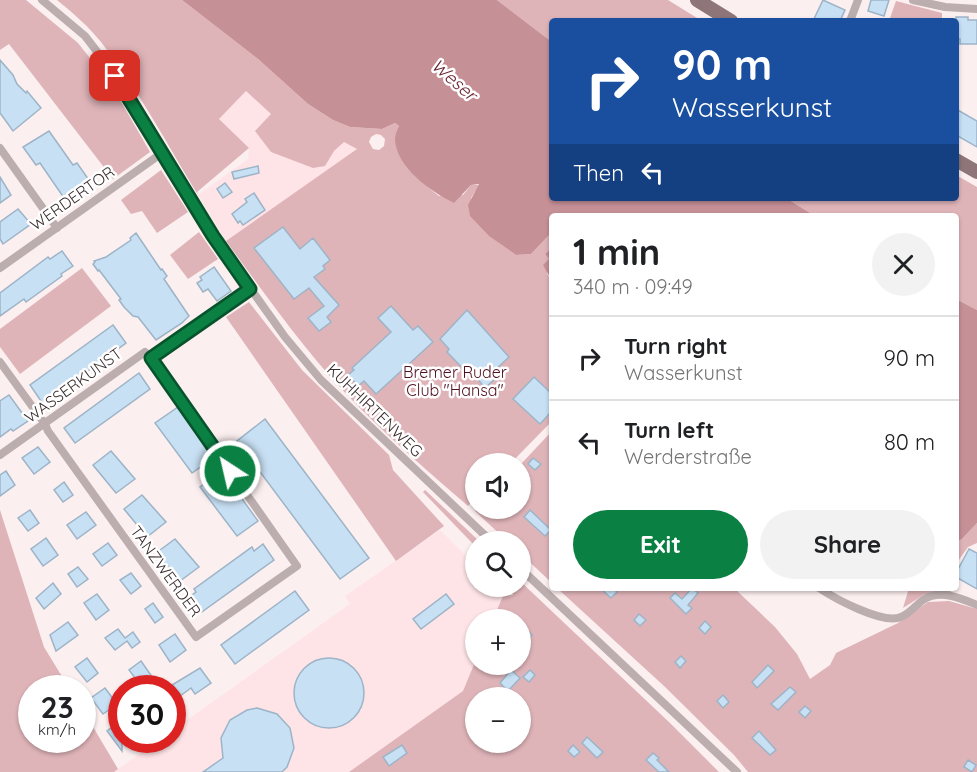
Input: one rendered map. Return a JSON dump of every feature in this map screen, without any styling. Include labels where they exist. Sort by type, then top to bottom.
[{"type":"main road","points":[[698,0],[726,18]]},
{"type":"main road","points":[[959,162],[977,172]]},
{"type":"street","name":"KUHHIRTENWEG","points":[[42,0],[85,36],[96,49],[213,236],[285,337],[321,380],[480,531]]},
{"type":"street","points":[[851,18],[858,0]]},
{"type":"street","points":[[913,0],[945,7],[977,9]]},
{"type":"street","points":[[0,148],[57,228]]},
{"type":"street","name":"WERDERTOR","points":[[0,268],[162,153]]},
{"type":"street","name":"WASSERKUNST","points":[[0,455],[145,352],[151,358],[250,289]]},
{"type":"street","name":"TANZWERDER","points":[[0,362],[107,516],[196,638],[297,566],[151,358]]},
{"type":"street","points":[[531,578],[736,772]]},
{"type":"street","points":[[825,591],[890,620],[901,618],[925,599],[934,596],[944,595],[977,605]]},
{"type":"shaded area","points":[[246,91],[271,113],[362,147],[226,241],[198,195],[248,159],[249,148],[219,119]]},
{"type":"shaded area","points":[[440,530],[465,555],[465,597],[503,597],[497,609],[465,609],[465,675],[470,675],[463,691],[349,772],[114,772],[141,753],[186,753],[186,721],[350,604],[345,596]]},
{"type":"green space","points":[[0,0],[26,0],[78,43],[123,105],[150,152],[113,179],[9,44],[0,50]]},
{"type":"green space","name":"Bremer Ruder Club \"Hansa\"","points":[[57,0],[182,0],[258,59],[308,104],[333,120],[350,127],[382,129],[395,123],[399,126],[396,137],[401,157],[414,175],[439,196],[463,195],[471,185],[479,185],[471,198],[490,237],[516,255],[531,254],[549,235],[549,250],[545,254],[549,259],[547,274],[549,277],[549,424],[521,453],[465,453],[465,503],[399,446],[341,389],[290,327],[226,241],[357,149],[344,142],[334,151],[325,166],[313,168],[271,152],[255,131],[271,114],[246,91],[219,119],[249,148],[197,192],[198,195],[140,98],[115,60],[91,31]],"holes":[[[376,134],[381,135],[385,139],[384,146],[379,150],[373,149],[369,142],[371,137]]]},
{"type":"green space","points":[[497,0],[668,0],[697,18],[549,18],[549,40]]},
{"type":"green space","points":[[896,1],[942,13],[942,18],[890,18]]},
{"type":"green space","points":[[161,170],[188,212],[157,233],[142,211],[131,214],[121,200]]},
{"type":"green space","points":[[959,177],[977,187],[977,310],[959,301],[959,213],[810,213],[791,201],[959,201]]},
{"type":"green space","points":[[199,232],[218,259],[188,279],[170,255]]},
{"type":"green space","points":[[82,268],[111,306],[20,374],[0,347],[0,329]]},
{"type":"green space","points":[[249,302],[302,370],[389,455],[393,470],[444,526],[396,561],[226,317]]},
{"type":"green space","points":[[549,434],[549,580],[531,563],[531,531],[496,531],[484,519],[531,519],[531,453]]},
{"type":"green space","points":[[425,490],[468,531],[465,531],[465,536],[423,492]]},
{"type":"green space","points":[[0,510],[44,647],[61,675],[18,675],[18,753],[96,753],[96,732],[118,769],[114,772],[0,772]]},
{"type":"green space","points":[[977,523],[977,543],[968,547],[959,560],[959,540]]},
{"type":"green space","points":[[531,591],[719,772],[349,772],[463,691],[470,675],[531,675],[531,609],[497,609],[503,597],[531,597]]},
{"type":"green space","points":[[560,591],[737,591],[775,627],[797,654],[810,679],[830,665],[836,653],[898,623],[928,602],[949,601],[977,609],[977,772],[748,772],[734,755],[664,686]]},
{"type":"green space","points":[[908,591],[951,592],[925,594],[903,608]]},
{"type":"water","name":"Weser","points":[[182,0],[497,0],[549,40],[549,201],[791,201],[810,213],[549,213],[549,235],[531,254],[516,255],[490,237],[470,216],[468,205],[479,184],[471,185],[454,203],[425,185],[408,169],[397,150],[395,140],[399,126],[395,123],[382,129],[350,127],[333,120],[308,104],[258,59]]},
{"type":"water","points":[[549,259],[549,276],[543,265]]},
{"type":"water","points":[[959,301],[977,310],[977,523],[959,540]]},
{"type":"building","points":[[823,0],[845,10],[841,18],[814,18]]},
{"type":"building","points":[[871,0],[889,0],[884,16],[868,11]]},
{"type":"building","points":[[968,17],[968,20],[977,20],[977,44],[960,44],[959,18],[956,18]]},
{"type":"building","points":[[0,60],[13,75],[17,84],[26,93],[27,91],[41,108],[13,131],[0,113]]},
{"type":"building","points":[[959,111],[977,121],[977,147],[959,137]]},
{"type":"building","points":[[49,131],[73,165],[77,163],[89,180],[64,198],[40,163],[36,165],[23,147]]},
{"type":"building","points":[[258,166],[259,173],[234,179],[232,172]]},
{"type":"building","points":[[0,177],[11,195],[0,203]]},
{"type":"building","points":[[225,183],[232,192],[223,198],[217,189]]},
{"type":"building","points":[[254,193],[265,210],[243,225],[240,221],[238,223],[232,214],[247,202],[245,199]]},
{"type":"building","points":[[18,209],[31,224],[3,244],[0,239],[0,222]]},
{"type":"building","points":[[283,227],[300,249],[313,238],[330,260],[323,266],[325,269],[314,277],[339,305],[327,317],[331,322],[319,331],[308,318],[324,306],[309,288],[294,299],[254,248]]},
{"type":"building","points":[[136,233],[167,276],[164,279],[189,316],[156,340],[138,317],[133,316],[124,307],[119,300],[121,299],[93,264],[94,261],[106,257],[131,240],[130,238]]},
{"type":"building","points":[[62,251],[73,266],[26,302],[24,299],[0,316],[0,293],[48,257],[50,259]]},
{"type":"building","points":[[214,267],[231,291],[217,301],[208,289],[203,292],[197,283],[202,280],[200,277]]},
{"type":"building","points":[[391,306],[413,330],[418,326],[433,342],[376,394],[364,381],[358,386],[348,375],[354,370],[352,368],[391,332],[378,318]]},
{"type":"building","points":[[467,310],[509,357],[493,372],[497,377],[485,388],[447,352],[449,349],[440,339]]},
{"type":"building","points":[[113,325],[126,343],[43,404],[30,385]]},
{"type":"building","points":[[139,373],[150,389],[75,443],[64,428]]},
{"type":"building","points":[[534,377],[549,391],[549,414],[540,424],[513,399]]},
{"type":"building","points":[[9,395],[28,421],[0,437],[0,401]]},
{"type":"building","points":[[178,407],[213,458],[192,473],[155,423]]},
{"type":"building","points":[[265,419],[369,558],[340,579],[237,441]]},
{"type":"building","points":[[38,447],[50,462],[34,474],[22,458]]},
{"type":"building","points":[[111,451],[135,479],[116,493],[93,465]]},
{"type":"building","points":[[533,458],[541,464],[535,470],[531,467]]},
{"type":"building","points":[[6,471],[15,485],[0,496],[0,475]]},
{"type":"building","points":[[222,471],[258,521],[237,536],[200,487]]},
{"type":"building","points":[[64,482],[73,495],[63,502],[54,490]]},
{"type":"building","points":[[142,495],[166,522],[147,537],[124,509]]},
{"type":"building","points":[[30,510],[39,523],[28,531],[18,518]]},
{"type":"building","points":[[531,511],[549,528],[545,536],[526,519],[531,519]]},
{"type":"building","points":[[86,512],[96,525],[77,539],[67,525]]},
{"type":"building","points":[[46,538],[58,555],[43,566],[31,549]]},
{"type":"building","points":[[175,539],[199,567],[180,581],[156,553]]},
{"type":"building","points":[[108,543],[117,555],[102,566],[93,554]]},
{"type":"building","points":[[263,544],[274,560],[199,614],[188,598],[196,592],[194,589],[252,547],[254,551]]},
{"type":"building","points":[[969,549],[977,553],[977,589],[959,579],[959,567]]},
{"type":"building","points":[[78,567],[88,579],[77,587],[68,574]]},
{"type":"building","points":[[131,573],[141,586],[131,594],[120,580]]},
{"type":"building","points":[[53,583],[61,594],[44,609],[36,598]]},
{"type":"building","points":[[295,591],[309,610],[235,664],[221,645]]},
{"type":"building","points":[[603,591],[616,591],[611,598]]},
{"type":"building","points":[[689,591],[698,593],[688,605],[692,608],[686,614],[670,598],[675,593],[682,599]]},
{"type":"building","points":[[97,594],[109,610],[96,620],[84,603]]},
{"type":"building","points":[[446,594],[454,604],[421,629],[413,619]]},
{"type":"building","points":[[153,603],[163,617],[155,623],[145,609]]},
{"type":"building","points":[[639,614],[646,620],[640,626],[634,620]]},
{"type":"building","points":[[705,621],[711,627],[705,634],[699,628]]},
{"type":"building","points":[[68,622],[78,635],[56,651],[50,635]]},
{"type":"building","points":[[118,629],[125,638],[133,632],[140,642],[132,648],[127,641],[115,650],[105,638]]},
{"type":"building","points":[[175,634],[186,650],[170,662],[159,645]]},
{"type":"building","points":[[681,656],[686,661],[680,668],[675,662]]},
{"type":"building","points":[[87,658],[98,673],[81,675],[75,667]]},
{"type":"building","points":[[336,658],[349,664],[358,673],[362,679],[364,693],[362,707],[354,718],[343,726],[322,728],[304,718],[296,707],[294,686],[304,668],[315,660]]},
{"type":"building","points":[[141,661],[151,675],[133,675],[129,670]]},
{"type":"building","points":[[768,665],[774,671],[757,688],[752,682]]},
{"type":"building","points":[[200,668],[211,683],[195,694],[191,688],[186,692],[186,676]]},
{"type":"building","points":[[531,671],[535,675],[529,682],[523,677],[531,675]]},
{"type":"building","points":[[507,675],[517,675],[520,678],[512,687],[504,687],[500,683]]},
{"type":"building","points":[[790,687],[796,692],[778,710],[771,704]]},
{"type":"building","points":[[105,688],[108,692],[108,710],[103,714],[96,705],[96,694]]},
{"type":"building","points":[[723,695],[729,702],[723,708],[717,701]]},
{"type":"building","points":[[805,706],[811,711],[805,718],[799,712]]},
{"type":"building","points":[[257,708],[277,714],[290,728],[294,748],[287,767],[282,772],[203,772],[223,758],[221,738],[230,720],[247,710]]},
{"type":"building","points":[[759,731],[776,750],[770,755],[752,738]]},
{"type":"building","points":[[587,737],[603,752],[597,758],[582,743]]},
{"type":"building","points":[[402,745],[407,753],[389,766],[383,757]]},
{"type":"building","points":[[573,745],[580,752],[574,757],[568,751]]},
{"type":"building","points":[[653,753],[669,772],[659,772],[646,760]]},
{"type":"building","points":[[968,760],[976,765],[972,772],[964,767]]},
{"type":"route","points":[[115,76],[213,236],[250,289],[151,358],[230,471]]}]
